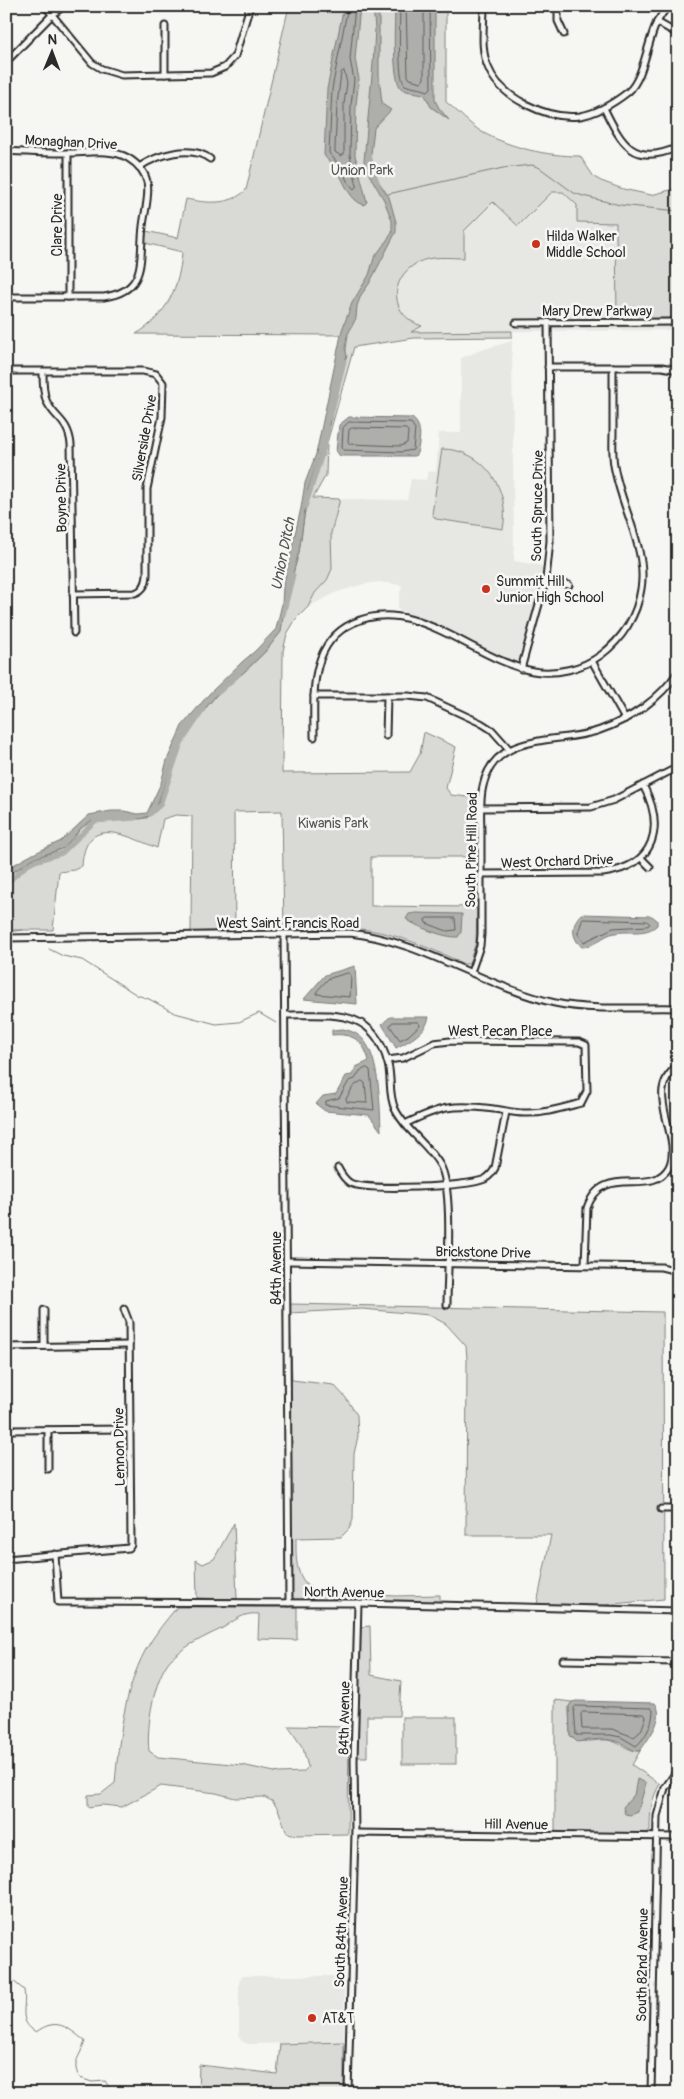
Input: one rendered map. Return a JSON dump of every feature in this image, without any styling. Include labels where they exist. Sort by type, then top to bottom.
[{"type":"street","points":[[45,6],[92,63],[102,69],[122,76],[211,73],[225,67],[235,56],[250,6]]},
{"type":"street","points":[[6,62],[52,15],[64,6]]},
{"type":"street","points":[[484,6],[484,56],[493,78],[502,89],[521,102],[558,115],[580,116],[604,108],[629,91],[639,76],[644,56],[657,22],[668,6]]},
{"type":"street","points":[[558,6],[558,22],[564,34]]},
{"type":"street","points":[[657,22],[678,34]]},
{"type":"street","points":[[165,26],[165,74]]},
{"type":"street","points":[[604,108],[624,143],[638,153],[649,156],[659,155],[678,146]]},
{"type":"street","name":"Monaghan Drive","points":[[6,151],[116,154],[127,157],[139,167]]},
{"type":"street","name":"Clare Drive","points":[[68,153],[68,297]]},
{"type":"street","points":[[6,298],[114,296],[123,292],[134,282],[141,266],[143,227],[149,198],[144,173],[139,167],[166,154],[199,153],[210,159]]},
{"type":"street","name":"South Spruce Drive","points":[[521,668],[546,579],[550,541],[548,322]]},
{"type":"street","name":"Mary Drew Parkway","points":[[516,323],[678,322]]},
{"type":"street","points":[[548,367],[662,367],[678,370]]},
{"type":"street","points":[[314,737],[314,696],[317,666],[328,643],[349,625],[374,616],[400,616],[422,623],[521,668],[535,672],[567,670],[592,661],[607,650],[626,630],[638,606],[642,589],[643,571],[613,464],[613,367]]},
{"type":"street","name":"Silverside Drive","points":[[6,370],[150,372],[160,377],[164,389],[162,416],[147,483],[147,573],[145,583],[140,592],[135,593],[73,594]]},
{"type":"street","name":"Boyne Drive","points":[[43,372],[46,399],[64,422],[70,436],[74,633]]},
{"type":"street","points":[[546,579],[569,585]]},
{"type":"street","points":[[592,661],[625,720]]},
{"type":"street","points":[[314,696],[418,696],[436,702],[492,730],[509,749],[522,744],[581,736],[625,720],[665,689],[678,672]]},
{"type":"street","points":[[386,736],[387,696]]},
{"type":"street","name":"South Pine Hill Road","points":[[471,972],[481,936],[481,808],[483,784],[489,771],[509,749]]},
{"type":"street","points":[[481,808],[591,807],[614,800],[678,767]]},
{"type":"street","points":[[643,784],[654,807],[654,833],[641,858],[650,867]]},
{"type":"street","name":"West Orchard Drive","points":[[482,874],[616,872],[629,867],[641,858]]},
{"type":"street","name":"West Saint Francis Road","points":[[6,938],[284,934],[350,934],[370,936],[413,948],[534,997],[556,1003],[592,1006],[678,1008]]},
{"type":"street","name":"84th Avenue","points":[[284,934],[289,1603]]},
{"type":"street","points":[[285,1015],[336,1015],[355,1020],[370,1030],[382,1043],[387,1060],[390,1100],[398,1116],[440,1166],[447,1186],[448,1305]]},
{"type":"street","name":"West Pecan Place","points":[[387,1060],[403,1058],[434,1043],[450,1041],[579,1042],[586,1045],[587,1091],[581,1103],[543,1112],[506,1112]]},
{"type":"street","points":[[585,1265],[587,1208],[596,1191],[619,1181],[640,1182],[659,1177],[668,1168],[673,1156],[671,1133],[663,1107],[663,1094],[673,1070],[678,1066]]},
{"type":"street","points":[[338,1168],[344,1178],[352,1184],[371,1186],[447,1186],[484,1179],[496,1168],[506,1112],[478,1107],[452,1106],[432,1110],[405,1124]]},
{"type":"street","points":[[671,1133],[678,1131]]},
{"type":"street","name":"Brickstone Drive","points":[[287,1261],[585,1265],[661,1267],[678,1271]]},
{"type":"street","name":"Lennon Drive","points":[[56,1554],[129,1548],[131,1545],[129,1322],[124,1309]]},
{"type":"street","points":[[44,1310],[44,1346]]},
{"type":"street","points":[[6,1347],[128,1345]]},
{"type":"street","points":[[6,1430],[130,1429]]},
{"type":"street","points":[[48,1430],[48,1469]]},
{"type":"street","points":[[661,1509],[678,1509]]},
{"type":"street","points":[[6,1559],[56,1554]]},
{"type":"street","name":"North Avenue","points":[[56,1554],[58,1602],[358,1603],[678,1611]]},
{"type":"street","name":"84th Avenue","points":[[355,1833],[354,1761],[358,1603]]},
{"type":"street","points":[[563,1660],[678,1662]]},
{"type":"street","name":"South 82nd Avenue","points":[[651,2093],[655,1837],[660,1802],[665,1788],[678,1769]]},
{"type":"street","name":"Hill Avenue","points":[[355,1833],[678,1837]]},
{"type":"street","name":"South 84th Avenue","points":[[348,2093],[355,1833]]},
{"type":"shaded area","name":"Hilda Walker Middle School","points":[[515,172],[678,216],[678,330],[409,332],[360,301]]},
{"type":"shaded area","points":[[512,341],[514,561],[543,566],[541,582],[520,658],[517,662],[513,662],[397,609],[402,585],[379,582],[364,584],[337,592],[308,607],[315,593],[327,580],[332,569],[331,533],[340,499],[407,500],[411,479],[426,480],[428,471],[436,472],[439,433],[461,433],[461,358]]},
{"type":"shaded area","points":[[243,1976],[344,1976],[344,2042],[248,2044],[241,2041],[239,2035],[239,1981]]},
{"type":"green space","name":"Union Park","points":[[289,6],[446,6],[446,102],[473,125],[493,138],[517,147],[542,153],[580,156],[594,177],[623,189],[651,195],[678,188],[678,318],[617,319],[616,223],[577,222],[577,205],[563,192],[552,192],[518,226],[493,202],[464,231],[464,258],[446,257],[422,260],[408,270],[401,278],[397,287],[397,297],[399,306],[404,314],[411,321],[422,326],[411,332],[512,331],[512,337],[414,338],[354,347],[327,443],[326,475],[313,498],[340,499],[331,533],[332,569],[327,580],[315,593],[308,607],[296,619],[287,634],[283,651],[282,773],[410,772],[420,754],[424,732],[456,747],[446,788],[451,795],[476,798],[476,857],[371,857],[371,906],[473,907],[477,909],[476,942],[469,964],[464,964],[429,948],[381,932],[337,928],[284,930],[282,811],[234,812],[235,930],[191,932],[192,816],[176,815],[163,819],[157,848],[121,834],[99,834],[91,839],[85,850],[82,866],[74,870],[59,872],[53,930],[6,930],[6,877],[32,859],[57,851],[71,842],[81,828],[91,821],[147,818],[155,810],[180,745],[189,728],[228,681],[242,674],[265,652],[280,632],[285,602],[299,552],[308,489],[331,417],[338,378],[344,365],[348,335],[136,334],[156,319],[163,310],[170,299],[181,265],[182,252],[145,243],[146,231],[178,238],[186,199],[202,202],[225,201],[233,199],[246,190]]},
{"type":"green space","points":[[442,449],[457,451],[470,456],[482,464],[491,474],[503,500],[503,529],[436,519],[432,514]]},
{"type":"green space","points":[[290,1304],[663,1312],[664,1599],[604,1605],[537,1604],[551,1535],[466,1535],[466,1346],[446,1324],[429,1315],[362,1309],[290,1313]]},
{"type":"green space","points":[[290,1313],[292,1380],[334,1385],[346,1398],[357,1415],[358,1436],[354,1454],[353,1520],[349,1529],[341,1537],[296,1538],[296,1555],[300,1575],[309,1587],[316,1592],[396,1596],[440,1595],[440,1602],[295,1601],[290,1594]]},
{"type":"green space","points":[[234,1523],[237,1599],[197,1598],[196,1560],[203,1564],[214,1559]]},
{"type":"green space","points":[[177,1607],[297,1607],[297,1640],[258,1639],[259,1614],[248,1614],[176,1654],[165,1667],[152,1703],[148,1741],[149,1751],[158,1757],[242,1765],[279,1773],[303,1772],[308,1767],[303,1748],[288,1726],[349,1727],[348,1834],[297,1835],[287,1833],[278,1809],[272,1801],[264,1797],[235,1798],[216,1793],[161,1786],[122,1807],[102,1805],[88,1807],[88,1795],[101,1794],[115,1783],[121,1732],[132,1682],[145,1651]]},
{"type":"green space","points":[[370,1626],[371,1675],[401,1681],[399,1716],[367,1716],[367,1757],[357,1757],[359,1627]]},
{"type":"green space","points":[[555,1700],[572,1702],[569,1707],[570,1735],[573,1738],[581,1741],[607,1740],[632,1750],[640,1751],[632,1765],[660,1784],[652,1806],[650,1830],[645,1834],[555,1832]]},
{"type":"green space","points":[[402,1717],[456,1717],[456,1764],[402,1764]]},
{"type":"green space","points":[[344,2042],[344,2093],[198,2093],[199,2065],[277,2074],[280,2044]]},
{"type":"water","points":[[344,6],[360,6],[355,59],[359,79],[356,105],[355,155],[367,202],[364,205],[350,194],[335,167],[324,155],[327,89]]},
{"type":"water","points":[[373,6],[381,6],[379,17],[379,75],[382,104],[391,110],[374,128],[370,163],[374,175],[389,197],[396,222],[396,232],[369,284],[361,295],[357,306],[356,318],[347,336],[345,348],[347,356],[338,378],[328,431],[308,489],[299,552],[285,602],[281,632],[265,652],[242,674],[228,681],[189,728],[151,815],[141,819],[127,818],[91,821],[81,828],[64,848],[32,859],[6,877],[8,868],[61,841],[89,815],[111,811],[147,813],[161,783],[167,760],[182,726],[209,694],[276,629],[282,604],[283,586],[305,483],[316,454],[342,330],[352,303],[369,275],[374,258],[392,233],[392,221],[384,200],[370,176],[364,161],[373,64],[375,29]]},
{"type":"water","points":[[395,6],[435,6],[435,100],[449,120],[431,107],[425,95],[402,89],[399,84],[395,63]]},
{"type":"water","points":[[349,417],[412,418],[419,429],[420,439],[417,453],[415,456],[340,456],[336,451],[339,425]]},
{"type":"water","points":[[409,914],[462,914],[461,932],[458,937],[446,936],[406,919]]},
{"type":"water","points":[[581,914],[652,916],[657,920],[657,925],[643,932],[610,934],[591,945],[582,947],[574,935],[575,922]]},
{"type":"water","points":[[355,966],[357,1004],[304,999],[325,975]]},
{"type":"water","points":[[390,1017],[429,1017],[421,1032],[396,1048],[382,1024]]},
{"type":"water","points":[[343,1029],[358,1035],[371,1052],[377,1079],[381,1131],[369,1115],[325,1111],[316,1104],[323,1096],[336,1094],[346,1076],[352,1075],[356,1067],[369,1061],[361,1043],[346,1035],[332,1035],[332,1030]]},
{"type":"water","points":[[572,1702],[655,1703],[658,1709],[657,1722],[640,1751],[613,1740],[598,1739],[577,1742],[570,1735],[569,1706]]},
{"type":"water","points":[[637,1779],[646,1783],[638,1812],[631,1815],[625,1814],[623,1807],[634,1795]]},
{"type":"waterway","points":[[369,154],[378,184]]},
{"type":"waterway","points":[[388,194],[503,168],[532,165],[540,168],[574,193],[583,196],[620,205],[678,211]]},
{"type":"waterway","name":"Union Ditch","points":[[330,418],[344,361]]},
{"type":"waterway","name":"Union Ditch","points":[[305,507],[328,429]]},
{"type":"waterway","name":"Union Ditch","points":[[283,615],[293,575]]},
{"type":"waterway","name":"Union Ditch","points":[[219,692],[239,674]]},
{"type":"waterway","name":"Union Ditch","points":[[150,814],[160,805],[181,743],[203,710]]},
{"type":"waterway","name":"Union Ditch","points":[[6,884],[26,866],[35,861],[62,853],[95,821],[135,818]]},
{"type":"waterway","points":[[6,932],[23,930]]},
{"type":"waterway","points":[[49,949],[63,956],[82,960],[137,995],[149,999],[175,1013],[216,1024],[239,1022],[259,1013],[276,1023]]},
{"type":"waterway","points":[[6,1900],[9,1901],[13,1909],[6,1915]]},
{"type":"waterway","points":[[6,1975],[24,1990],[24,2014],[30,2028],[36,2032],[50,2025],[62,2026],[85,2041],[77,2060],[77,2073],[80,2078],[92,2082],[105,2081],[113,2093]]},
{"type":"place","name":"Hilda Walker Middle School","points":[[536,244]]},
{"type":"place","name":"Summit Hill Junior High School","points":[[486,589]]},
{"type":"place","name":"AT&T","points":[[312,2018]]},
{"type":"park label","name":"Kiwanis Park","points":[[333,823]]}]
